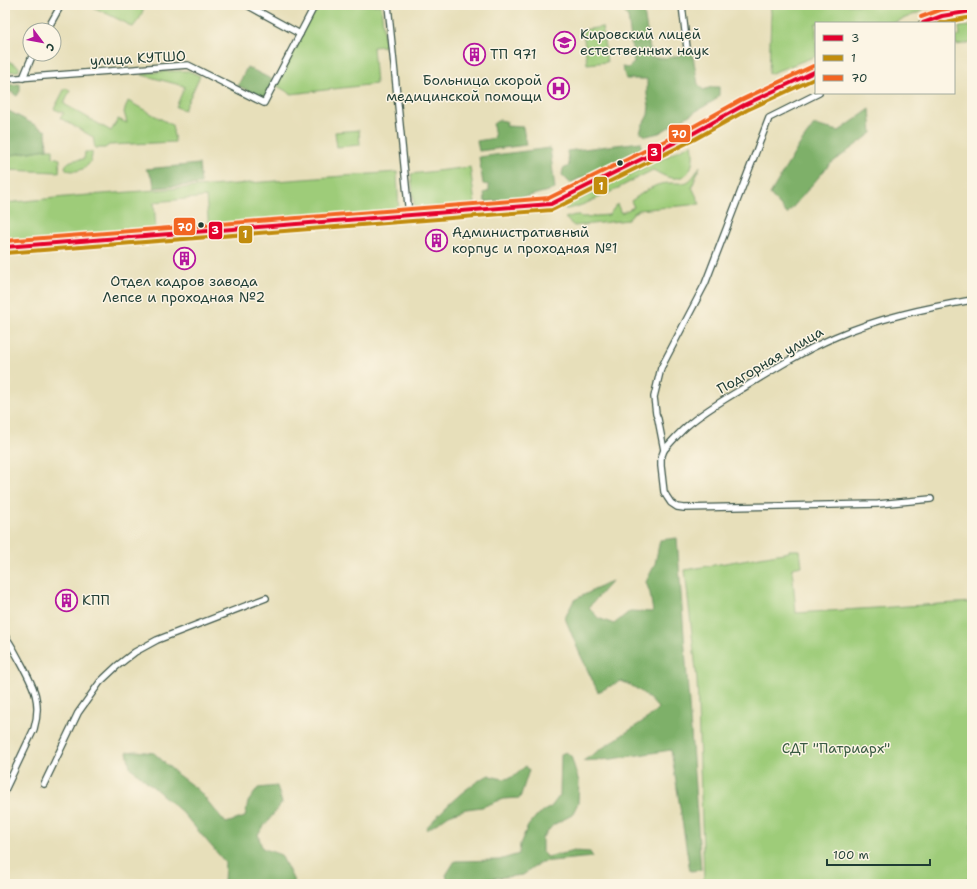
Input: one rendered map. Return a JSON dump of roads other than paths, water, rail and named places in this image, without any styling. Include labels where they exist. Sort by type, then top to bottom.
[{"type":"main road","points":[[938,5],[942,16]]},
{"type":"main road","points":[[926,22],[942,16],[972,11]]},
{"type":"main road","points":[[5,247],[551,204],[692,134],[744,105],[815,71]]},
{"type":"street","points":[[51,22],[61,5]]},
{"type":"street","points":[[247,5],[300,34],[315,5]]},
{"type":"street","points":[[388,5],[409,215]]},
{"type":"street","points":[[682,5],[686,48]]},
{"type":"street","name":"улица КУТШО","points":[[5,79],[188,65],[264,103],[300,34]]},
{"type":"street","points":[[23,78],[30,62]]},
{"type":"street","points":[[817,94],[769,118],[705,284],[661,368],[654,396],[656,414],[664,450],[661,466],[664,492],[671,503],[677,507],[684,508],[878,504],[931,499]]},
{"type":"street","name":"Подгорная улица","points":[[664,450],[680,432],[696,419],[770,371],[814,347],[858,328],[884,320],[947,304],[972,300]]},
{"type":"street","points":[[44,784],[78,713],[100,682],[121,662],[157,640],[266,598]]},
{"type":"street","points":[[5,636],[32,684],[37,704],[34,729],[5,790]]},
{"type":"place","name":"Кировский лицей естественных наук","points":[[564,42]]},
{"type":"place","name":"ТП 971","points":[[475,54]]},
{"type":"place","name":"Больница скорой медицинской помощи","points":[[558,88]]},
{"type":"place","name":"Административный корпус и проходная №1","points":[[436,240]]},
{"type":"place","name":"Отдел кадров завода Лепсе и проходная №2","points":[[184,259]]},
{"type":"place","name":"КПП","points":[[67,600]]},
{"type":"park label","name":"СДТ \"Патриарх\"","points":[[836,748]]}]
